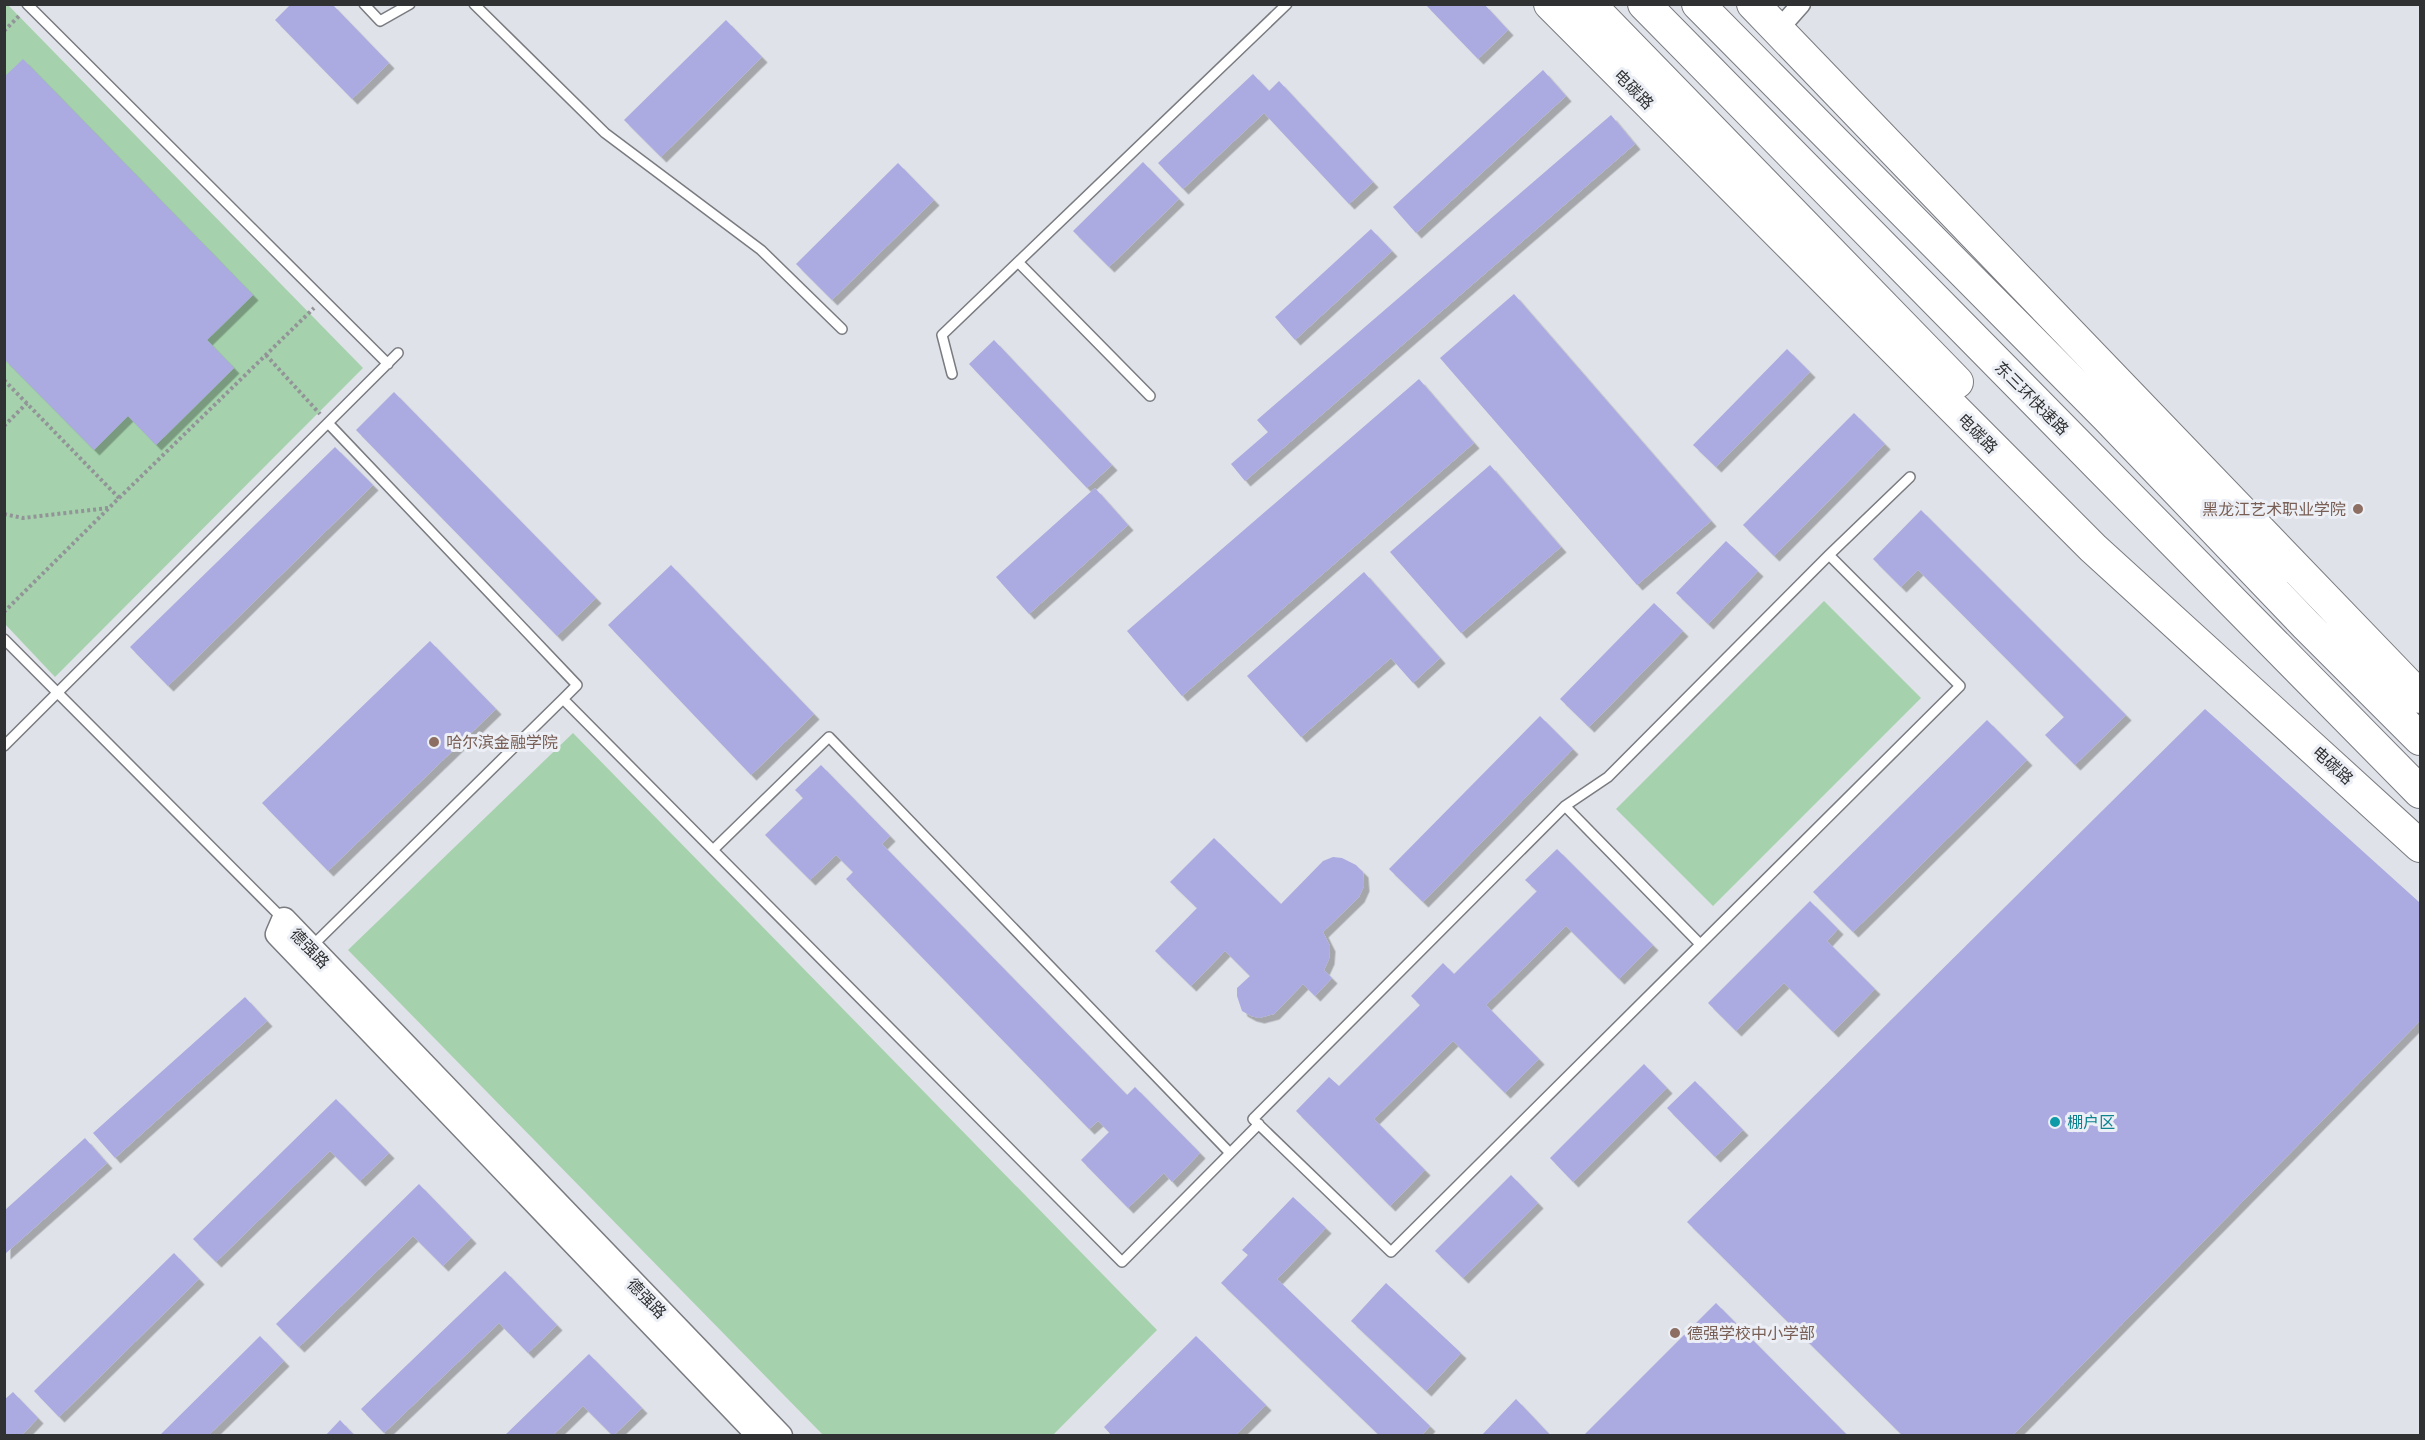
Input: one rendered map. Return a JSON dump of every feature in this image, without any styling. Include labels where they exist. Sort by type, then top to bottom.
[{"type":"highway","name":"电碳路","points":[[1550,4],[2093,548],[2421,846]]},
{"type":"highway","points":[[1589,4],[2028,454],[2385,812]]},
{"type":"highway","name":"东三环快速路","points":[[1644,4],[2421,792]]},
{"type":"highway","points":[[1698,4],[2090,400],[2306,625],[2421,739]]},
{"type":"highway","points":[[1725,4],[2055,336],[2157,423]]},
{"type":"highway","points":[[1753,4],[2421,697]]},
{"type":"street","points":[[1778,30],[1801,4]]},
{"type":"street","name":"德强路","points":[[760,1436],[278,934],[284,920],[780,1436]]},
{"type":"lane","points":[[364,4],[380,21],[410,4]]},
{"type":"lane","points":[[474,4],[605,133],[761,250],[842,329]]},
{"type":"lane","points":[[952,374],[942,335],[1287,4]]},
{"type":"lane","points":[[28,5],[388,364]]},
{"type":"lane","points":[[1018,262],[1150,396]]},
{"type":"lane","points":[[4,746],[398,353]]},
{"type":"lane","points":[[310,948],[577,685],[328,423]]},
{"type":"lane","points":[[1829,555],[1960,686],[1391,1252],[1253,1119],[1565,806],[1608,777],[1829,555],[1910,477]]},
{"type":"lane","points":[[4,639],[284,920]]},
{"type":"lane","points":[[563,699],[1122,1262],[1259,1124]]},
{"type":"lane","points":[[713,850],[829,737],[1230,1153]]},
{"type":"lane","points":[[1565,806],[1700,944]]},
{"type":"path","points":[[4,31],[28,5]]},
{"type":"path","points":[[4,612],[323,299]]},
{"type":"path","points":[[266,355],[328,423]]},
{"type":"path","points":[[4,380],[119,498]]},
{"type":"path","points":[[4,426],[27,403]]},
{"type":"path","points":[[4,514],[23,518],[110,507]]},
{"type":"green space","points":[[7,4],[363,368],[55,677],[5,624],[4,5]]},
{"type":"green space","points":[[1824,601],[1921,698],[1713,906],[1616,809]]},
{"type":"green space","points":[[573,733],[1157,1330],[1053,1435],[823,1435],[348,950]]},
{"type":"building","points":[[291,4],[332,4],[389,63],[352,99],[275,20]]},
{"type":"building","points":[[1425,4],[1484,4],[1508,30],[1478,59]]},
{"type":"building","points":[[726,20],[762,57],[661,157],[624,120]]},
{"type":"building","points":[[23,59],[253,295],[207,340],[234,368],[156,445],[128,416],[94,450],[4,359],[4,77]]},
{"type":"building","points":[[1543,70],[1566,96],[1416,233],[1393,207]]},
{"type":"building","points":[[1253,74],[1269,91],[1279,81],[1373,182],[1349,204],[1264,113],[1183,189],[1158,163]]},
{"type":"building","points":[[1611,115],[1635,144],[1245,481],[1231,464],[1268,432],[1257,420]]},
{"type":"building","points":[[1143,162],[1179,199],[1109,267],[1073,231]]},
{"type":"building","points":[[898,163],[934,200],[832,300],[796,264]]},
{"type":"building","points":[[1371,229],[1392,251],[1295,340],[1275,317]]},
{"type":"building","points":[[1514,294],[1711,521],[1637,585],[1440,358]]},
{"type":"building","points":[[994,340],[1112,465],[1087,488],[969,364]]},
{"type":"building","points":[[1787,349],[1810,372],[1716,467],[1693,445]]},
{"type":"building","points":[[1419,379],[1474,443],[1182,696],[1127,631]]},
{"type":"building","points":[[394,392],[596,598],[557,636],[356,430]]},
{"type":"building","points":[[1854,413],[1885,444],[1774,556],[1743,525]]},
{"type":"building","points":[[335,447],[373,485],[168,686],[130,647]]},
{"type":"building","points":[[1490,465],[1561,547],[1461,633],[1390,552]]},
{"type":"building","points":[[1095,488],[1128,525],[1029,614],[996,577]]},
{"type":"building","points":[[1921,510],[2126,715],[2075,765],[2045,735],[2064,717],[1918,570],[1901,587],[1873,559]]},
{"type":"building","points":[[1726,541],[1758,571],[1708,624],[1676,593]]},
{"type":"building","points":[[671,565],[814,714],[751,775],[608,625]]},
{"type":"building","points":[[1364,572],[1440,658],[1413,683],[1391,658],[1301,737],[1247,676]]},
{"type":"building","points":[[1654,603],[1683,631],[1589,727],[1560,699]]},
{"type":"building","points":[[430,641],[496,709],[328,871],[262,803]]},
{"type":"building","name":"棚户区","points":[[2205,709],[2420,903],[2420,1021],[2012,1436],[1903,1436],[1687,1222]]},
{"type":"building","points":[[1540,716],[1573,749],[1423,902],[1389,869]]},
{"type":"building","points":[[1987,720],[2027,760],[1853,932],[1813,892]]},
{"type":"building","points":[[821,765],[890,836],[882,844],[1127,1095],[1135,1087],[1200,1153],[1172,1182],[1164,1173],[1128,1208],[1081,1160],[1109,1132],[1098,1121],[1089,1129],[846,879],[853,872],[836,855],[810,880],[765,835],[803,798],[795,790]]},
{"type":"building","points":[[1214,838],[1281,904],[1323,861],[1333,857],[1342,858],[1356,865],[1363,872],[1364,886],[1359,897],[1323,932],[1330,946],[1329,959],[1324,970],[1332,978],[1315,996],[1303,984],[1274,1014],[1259,1018],[1251,1016],[1242,1011],[1237,996],[1237,988],[1250,976],[1225,951],[1191,986],[1155,951],[1197,908],[1170,882]]},
{"type":"building","points":[[1557,849],[1653,945],[1619,979],[1566,926],[1486,1005],[1539,1059],[1505,1093],[1453,1041],[1374,1119],[1425,1170],[1390,1206],[1296,1111],[1329,1077],[1339,1086],[1420,1005],[1411,996],[1443,963],[1454,974],[1537,891],[1525,880]]},
{"type":"building","points":[[1810,901],[1838,929],[1827,941],[1875,989],[1833,1032],[1784,983],[1736,1031],[1708,1003]]},
{"type":"building","points":[[245,997],[267,1021],[115,1158],[93,1133]]},
{"type":"building","points":[[1644,1064],[1667,1088],[1573,1182],[1550,1158]]},
{"type":"building","points":[[1695,1081],[1743,1130],[1715,1157],[1667,1108]]},
{"type":"building","points":[[336,1099],[389,1153],[360,1181],[330,1151],[216,1262],[193,1239]]},
{"type":"building","points":[[85,1138],[107,1163],[5,1254],[5,1210]]},
{"type":"building","points":[[1511,1175],[1538,1203],[1463,1278],[1435,1251]]},
{"type":"building","points":[[419,1184],[471,1238],[443,1266],[413,1236],[299,1347],[276,1324]]},
{"type":"building","points":[[1293,1197],[1326,1228],[1277,1279],[1430,1426],[1421,1436],[1380,1436],[1221,1283],[1248,1255],[1242,1250]]},
{"type":"building","points":[[174,1253],[199,1279],[59,1417],[34,1391]]},
{"type":"building","points":[[505,1271],[557,1325],[528,1353],[499,1323],[384,1433],[361,1409]]},
{"type":"building","points":[[1386,1283],[1461,1353],[1426,1391],[1351,1321]]},
{"type":"building","points":[[1716,1303],[1848,1436],[1583,1436]]},
{"type":"building","points":[[260,1336],[284,1361],[208,1436],[159,1436]]},
{"type":"building","points":[[1196,1336],[1266,1405],[1235,1436],[1112,1436],[1104,1427]]},
{"type":"building","points":[[589,1354],[642,1408],[613,1436],[583,1406],[552,1436],[504,1436]]},
{"type":"building","points":[[13,1392],[38,1418],[21,1436],[4,1436],[4,1400]]},
{"type":"building","points":[[1516,1399],[1551,1436],[1481,1436]]},
{"type":"building","points":[[340,1420],[355,1436],[325,1436]]},
{"type":"place","name":"黑龙江艺术职业学院","points":[[2358,509]]},
{"type":"place","name":"哈尔滨金融学院","points":[[434,742]]},
{"type":"place","name":"棚户区","points":[[2055,1122]]},
{"type":"place","name":"德强学校中小学部","points":[[1675,1333]]}]
